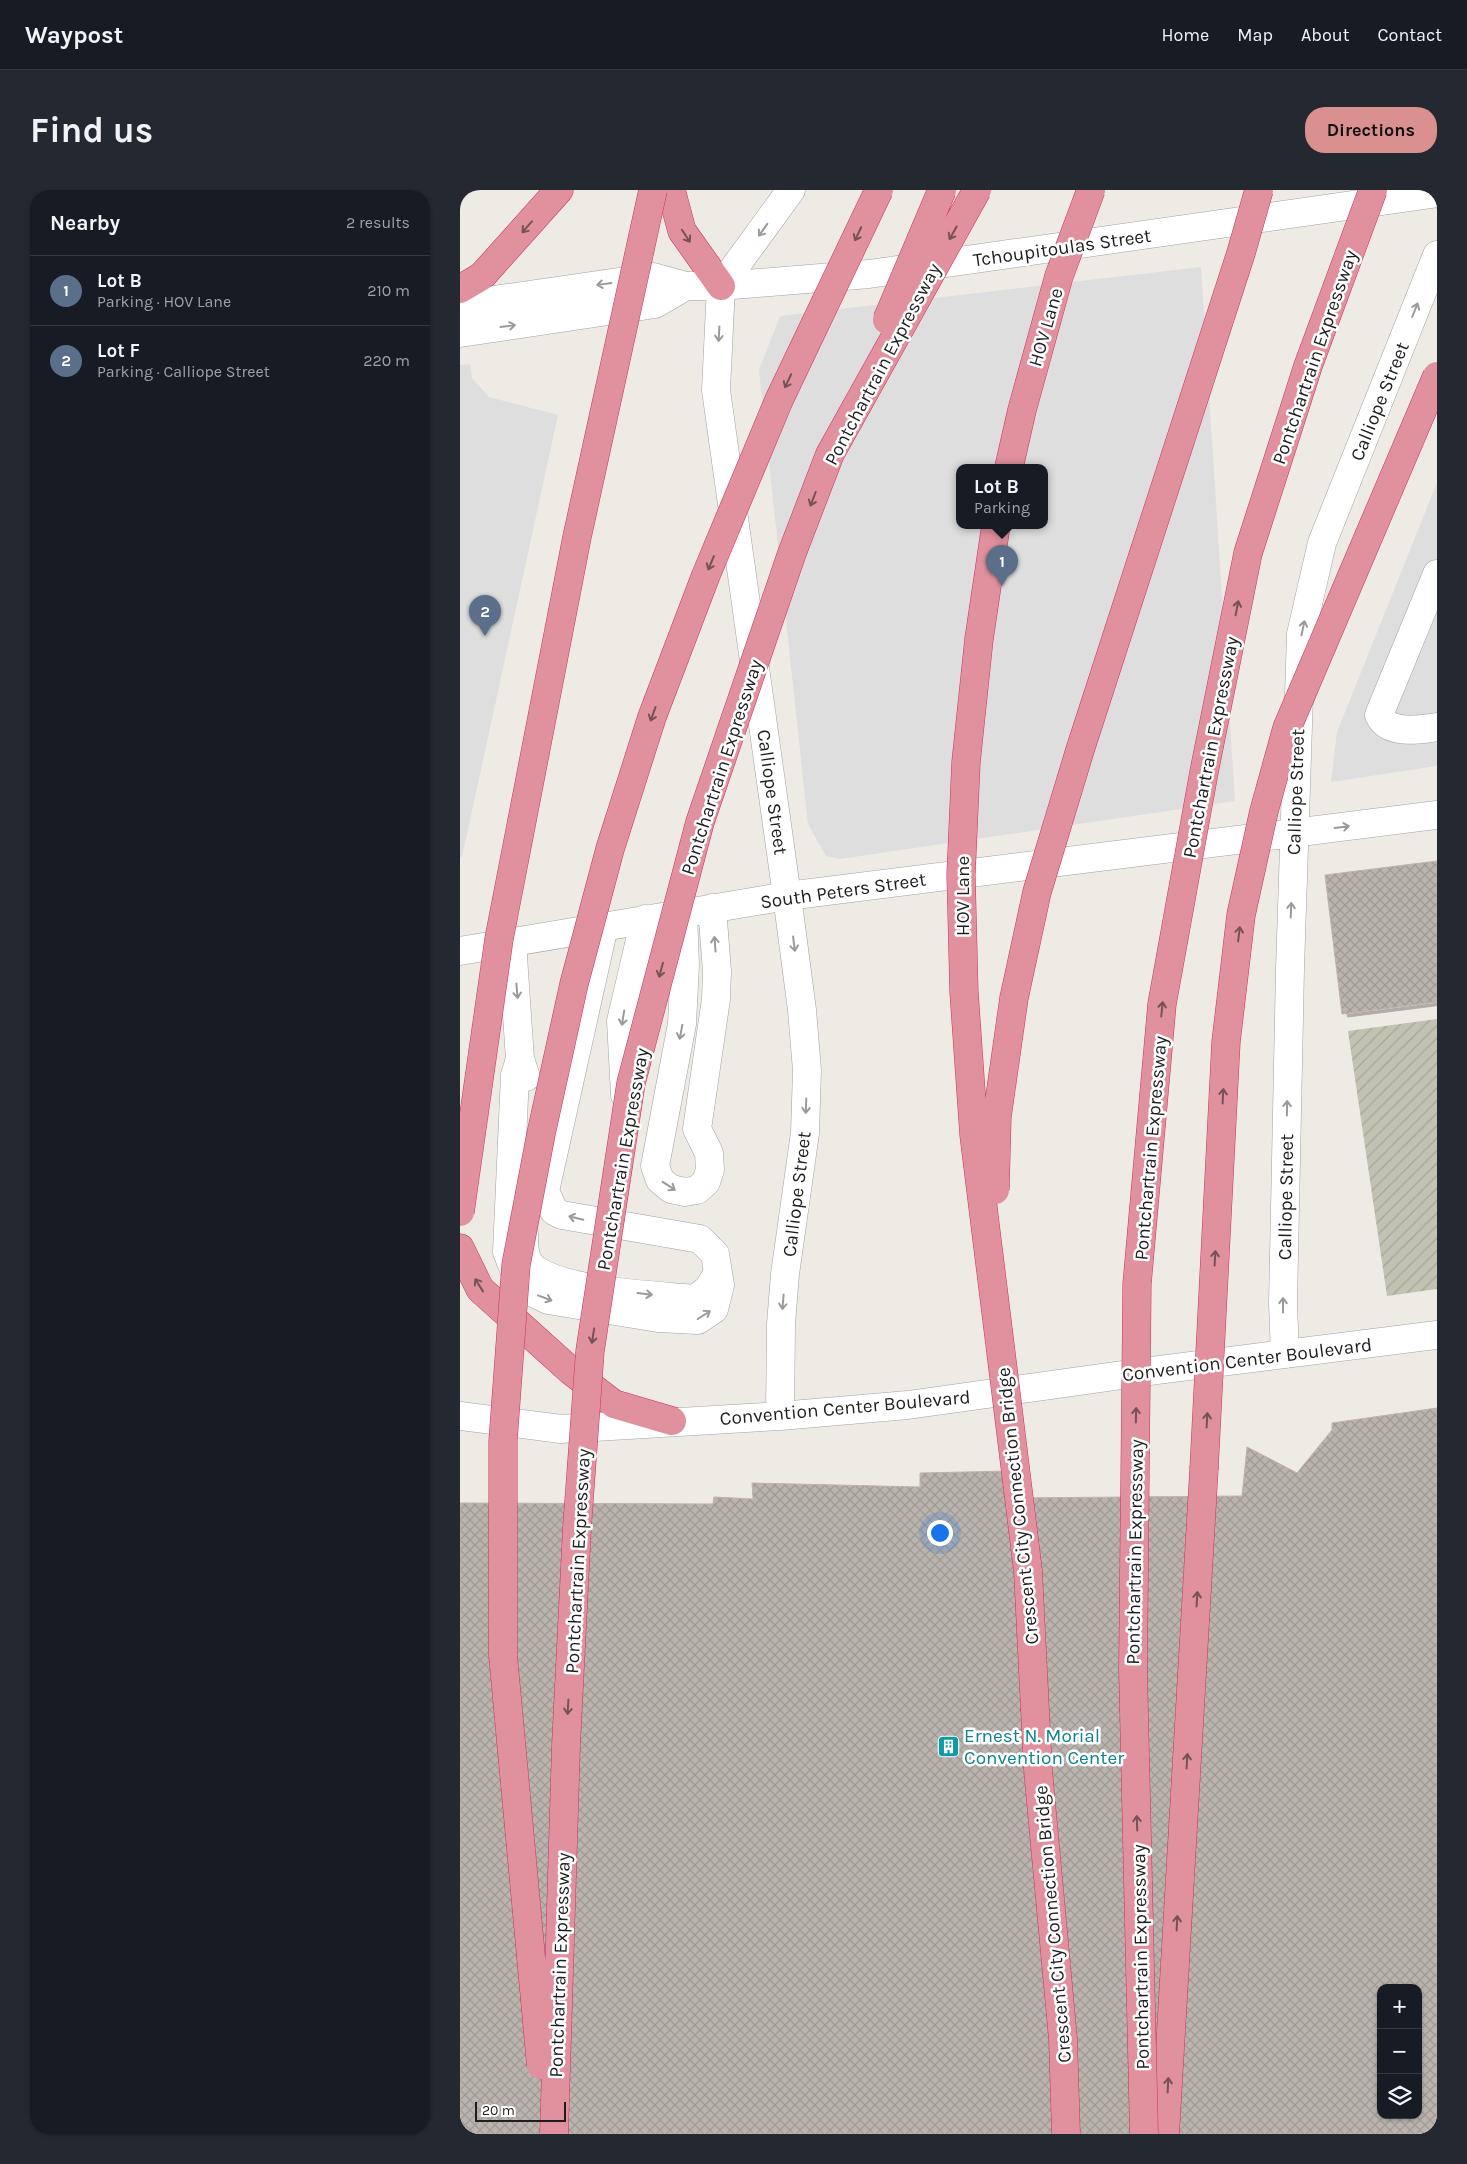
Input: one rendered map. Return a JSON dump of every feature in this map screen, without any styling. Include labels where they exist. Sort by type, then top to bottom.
[{"type":"highway","points":[[460,289],[482,276],[559,190]]},
{"type":"highway","points":[[460,1212],[499,939],[577,537],[653,190]]},
{"type":"highway","points":[[671,190],[682,231],[721,286]]},
{"type":"highway","points":[[547,2134],[503,1655],[503,1441],[516,1265],[541,1134],[574,984],[610,850],[652,717],[706,575],[779,400],[879,190]]},
{"type":"highway","points":[[830,454],[942,190]]},
{"type":"highway","name":"Pontchartrain Expressway","points":[[554,2134],[566,1746],[578,1519],[590,1351],[631,1082],[700,822],[792,553],[830,454],[977,190]]},
{"type":"highway","name":"HOV Lane","points":[[1010,464],[1022,410],[1060,276],[1091,190]]},
{"type":"highway","points":[[992,1267],[997,1117],[1014,998],[1037,892],[1080,750],[1241,253],[1259,190]]},
{"type":"highway","name":"Pontchartrain Expressway","points":[[1144,2134],[1133,1670],[1137,1284],[1162,1004],[1204,772],[1248,553],[1308,366],[1373,190]]},
{"type":"highway","points":[[1165,2134],[1204,1469],[1226,1042],[1241,915],[1264,811],[1287,728],[1437,376]]},
{"type":"highway","name":"HOV Lane","points":[[992,1267],[974,1135],[964,992],[960,875],[967,753],[979,639],[995,529]]},
{"type":"highway","points":[[460,1248],[480,1289],[571,1372],[614,1404],[672,1421]]},
{"type":"highway","name":"Crescent City Connection Bridge","points":[[992,1267],[1028,1571],[1038,1770],[1063,2039],[1066,2134]]},
{"type":"street","points":[[721,286],[791,190]]},
{"type":"street","name":"Tchoupitoulas Street","points":[[460,305],[653,277],[686,286],[721,286],[869,274],[1437,193]]},
{"type":"street","name":"Calliope Street","points":[[1285,1354],[1283,1304],[1294,834],[1301,634],[1322,542],[1437,255]]},
{"type":"street","points":[[460,333],[655,304],[686,286]]},
{"type":"street","name":"Calliope Street","points":[[721,286],[716,390],[787,896],[802,1010],[807,1070],[805,1133],[781,1324],[780,1416]]},
{"type":"street","points":[[1437,574],[1379,715],[1382,722],[1395,728],[1424,729],[1437,727]]},
{"type":"street","name":"South Peters Street","points":[[460,951],[787,896],[1437,815]]},
{"type":"street","points":[[683,913],[685,965],[682,1024],[655,1166],[660,1180],[671,1189],[685,1192],[698,1190],[706,1182],[710,1170],[709,1153],[698,1129],[716,998],[716,963],[712,908]]},
{"type":"street","points":[[618,1226],[628,1152],[621,1021],[646,919]]},
{"type":"street","points":[[512,942],[520,1059],[515,1075],[507,1252],[521,1288],[548,1300],[611,1312],[698,1320],[714,1309],[720,1285],[715,1254],[700,1239],[562,1215],[554,1211],[545,1191],[604,926]]},
{"type":"street","name":"Convention Center Boulevard","points":[[460,1416],[561,1429],[780,1416],[908,1405],[1437,1335]]},
{"type":"shaded area","points":[[1201,267],[1235,801],[840,859],[826,856],[808,824],[759,370],[780,316]]},
{"type":"shaded area","points":[[470,364],[472,378],[489,397],[558,415],[462,857],[460,857],[460,365]]},
{"type":"shaded area","points":[[1437,483],[1437,766],[1331,782],[1337,732]]},
{"type":"shaded area","points":[[1437,1019],[1437,1289],[1387,1296],[1348,1031]]},
{"type":"building","points":[[1437,861],[1437,1002],[1342,1014],[1325,875]]},
{"type":"building","name":"Ernest N. Morial Convention Center","points":[[1437,1408],[1437,2134],[460,2134],[460,1503],[713,1504],[714,1497],[753,1499],[752,1483],[920,1487],[920,1473],[1010,1471],[1010,1498],[1242,1496],[1247,1447],[1297,1473],[1332,1430],[1332,1423]]},
{"type":"place","name":"Lot B","points":[[1002,586]]},
{"type":"place","name":"Lot F","points":[[485,636]]},
{"type":"place","name":"Ernest N. Morial Convention Center","points":[[948,1746]]}]
